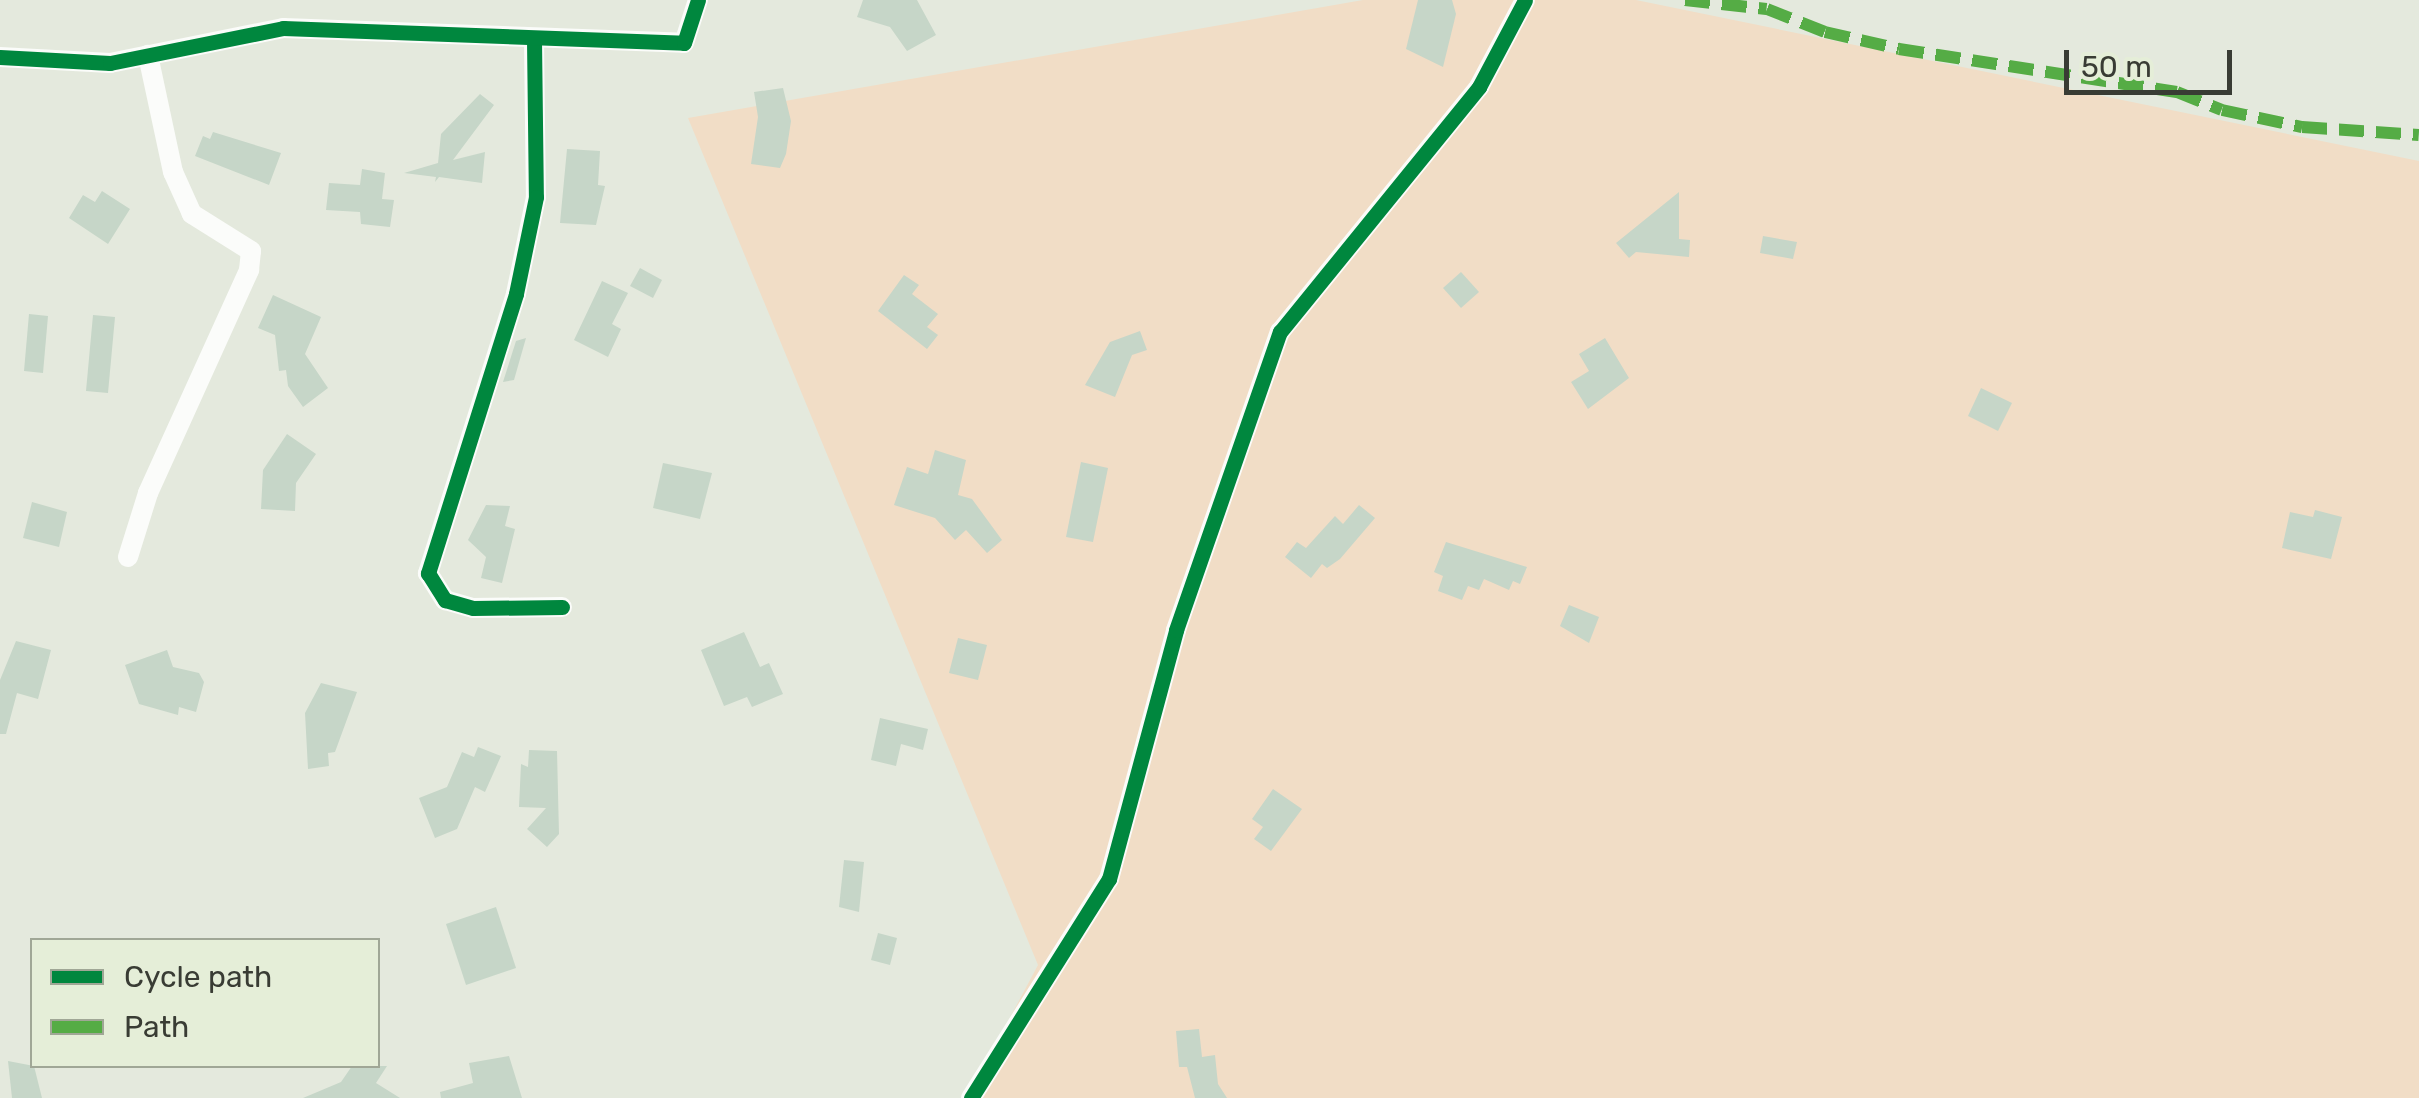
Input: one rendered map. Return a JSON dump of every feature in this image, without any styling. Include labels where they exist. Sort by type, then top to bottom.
[{"type":"street","points":[[0,57],[110,63],[283,28],[684,43],[698,0]]},
{"type":"street","points":[[971,1098],[1109,879],[1176,630],[1280,332],[1479,86],[1525,0]]},
{"type":"street","points":[[534,40],[536,197],[516,294],[428,573],[445,600],[459,604],[562,607]]},
{"type":"street","points":[[128,557],[148,493],[249,270],[251,251],[192,214],[174,172],[148,55]]},
{"type":"shaded area","points":[[1363,0],[1636,0],[2419,161],[2419,1098],[967,1098],[1038,965],[688,118]]},
{"type":"building","points":[[863,0],[917,0],[936,35],[907,51],[890,27],[857,17]]},
{"type":"building","points":[[1418,0],[1452,0],[1456,14],[1443,67],[1406,49]]},
{"type":"building","points":[[783,88],[791,121],[786,154],[780,168],[751,164],[758,117],[754,92]]},
{"type":"building","points":[[480,94],[494,105],[453,160],[485,152],[482,183],[439,177],[435,182],[436,177],[404,173],[438,163],[441,134]]},
{"type":"building","points":[[213,132],[281,153],[269,185],[195,156],[203,136],[210,139]]},
{"type":"building","points":[[567,149],[600,151],[598,185],[605,186],[596,225],[560,223]]},
{"type":"building","points":[[362,169],[385,173],[382,199],[394,200],[390,227],[361,224],[360,212],[326,210],[329,183],[360,185]]},
{"type":"building","points":[[102,191],[130,209],[108,244],[69,218],[83,195],[95,202]]},
{"type":"building","points":[[1679,192],[1679,239],[1690,240],[1689,257],[1636,252],[1629,258],[1616,243]]},
{"type":"building","points":[[1763,236],[1797,242],[1793,259],[1760,253]]},
{"type":"building","points":[[640,268],[662,280],[653,298],[630,286]]},
{"type":"building","points":[[1461,272],[1479,292],[1461,308],[1443,288]]},
{"type":"building","points":[[904,275],[919,285],[912,294],[938,314],[927,327],[938,335],[927,349],[878,311]]},
{"type":"building","points":[[602,281],[628,293],[612,324],[621,329],[608,357],[574,340]]},
{"type":"building","points":[[273,295],[321,317],[305,354],[328,388],[303,407],[288,386],[286,370],[279,371],[275,335],[258,328]]},
{"type":"building","points":[[29,314],[48,316],[43,373],[24,371]]},
{"type":"building","points":[[93,315],[115,317],[108,393],[86,391]]},
{"type":"building","points":[[1140,331],[1147,350],[1132,355],[1115,397],[1085,385],[1110,342]]},
{"type":"building","points":[[526,338],[514,380],[503,382],[516,341]]},
{"type":"building","points":[[1605,338],[1629,378],[1588,409],[1571,382],[1589,371],[1579,354]]},
{"type":"building","points":[[1981,388],[2012,403],[1998,431],[1968,416]]},
{"type":"building","points":[[287,434],[316,454],[296,483],[295,511],[261,509],[263,470]]},
{"type":"building","points":[[935,450],[966,460],[958,495],[972,499],[1002,540],[987,553],[966,530],[955,540],[935,518],[894,505],[907,467],[928,474]]},
{"type":"building","points":[[1081,462],[1108,468],[1093,542],[1066,537]]},
{"type":"building","points":[[663,463],[712,473],[700,519],[653,508]]},
{"type":"building","points":[[32,502],[67,512],[59,547],[23,538]]},
{"type":"building","points":[[486,505],[510,506],[505,526],[515,529],[502,583],[481,578],[486,557],[468,540]]},
{"type":"building","points":[[1359,505],[1375,518],[1340,559],[1327,568],[1322,564],[1311,578],[1285,557],[1297,542],[1306,548],[1335,516],[1343,524]]},
{"type":"building","points":[[2315,510],[2342,517],[2331,559],[2282,548],[2290,512],[2313,517]]},
{"type":"building","points":[[1446,542],[1527,567],[1520,584],[1513,581],[1509,590],[1484,579],[1479,590],[1468,586],[1462,600],[1438,591],[1443,576],[1434,572]]},
{"type":"building","points":[[1569,605],[1599,617],[1589,643],[1560,626]]},
{"type":"building","points":[[744,632],[760,667],[769,663],[783,694],[752,707],[747,697],[724,706],[701,650]]},
{"type":"building","points":[[958,638],[987,645],[978,680],[949,673]]},
{"type":"building","points":[[16,641],[51,650],[38,699],[17,693],[6,734],[0,734],[0,680]]},
{"type":"building","points":[[167,650],[173,667],[199,673],[204,682],[196,712],[179,707],[178,715],[139,704],[125,665]]},
{"type":"building","points":[[321,683],[357,692],[335,752],[328,753],[329,766],[308,769],[305,713]]},
{"type":"building","points":[[880,718],[928,729],[923,750],[901,744],[896,766],[871,760]]},
{"type":"building","points":[[478,747],[501,756],[485,792],[475,787],[457,829],[435,838],[419,798],[447,787],[462,752],[474,757]]},
{"type":"building","points":[[529,750],[557,751],[559,834],[547,847],[527,829],[546,808],[519,807],[521,764],[528,767]]},
{"type":"building","points":[[1273,789],[1302,809],[1271,851],[1254,839],[1263,827],[1252,819]]},
{"type":"building","points":[[844,860],[864,862],[859,912],[839,907]]},
{"type":"building","points":[[496,907],[516,968],[466,985],[446,924]]},
{"type":"building","points":[[878,933],[897,938],[890,965],[871,960]]},
{"type":"building","points":[[1199,1029],[1202,1057],[1215,1055],[1218,1084],[1227,1098],[1195,1098],[1187,1067],[1179,1067],[1176,1031]]},
{"type":"building","points":[[509,1056],[522,1098],[441,1098],[440,1092],[473,1083],[469,1063]]},
{"type":"building","points":[[8,1061],[34,1068],[42,1098],[12,1098]]},
{"type":"building","points":[[387,1066],[376,1083],[400,1098],[303,1098],[341,1082],[351,1068]]},
{"type":"marked path","points":[[1685,0],[1767,9],[1825,32],[1899,49],[2177,92],[2222,110],[2302,127],[2419,135]]},
{"type":"cycle path","points":[[0,57],[110,63],[283,28],[684,43],[698,0]]},
{"type":"cycle path","points":[[971,1098],[1109,879],[1176,630],[1280,332],[1479,87],[1525,0]]},
{"type":"cycle path","points":[[534,40],[536,197],[516,294],[428,573],[445,600],[473,608],[562,607]]}]
